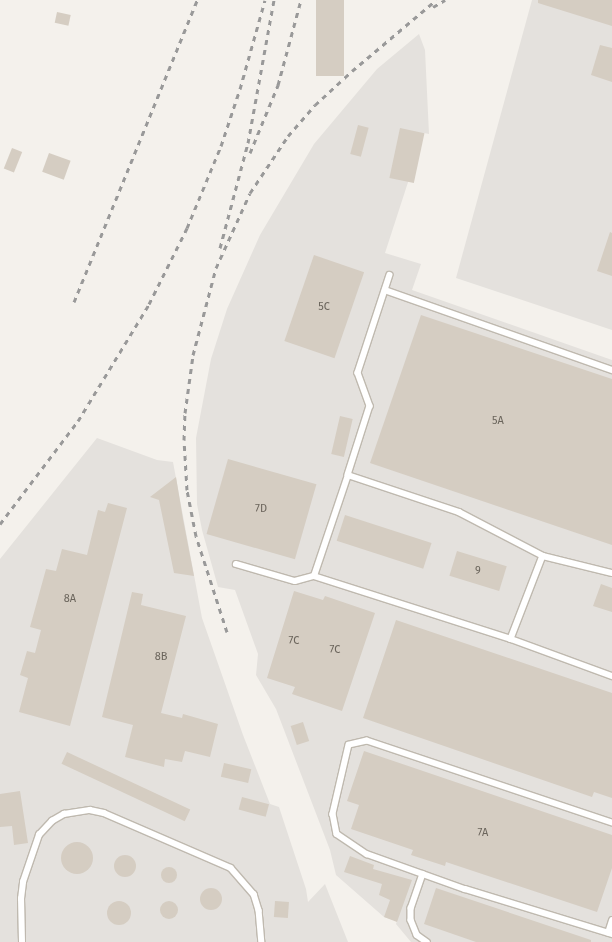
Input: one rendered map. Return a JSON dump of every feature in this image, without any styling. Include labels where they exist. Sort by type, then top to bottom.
[{"type":"lane","points":[[314,576],[370,406],[358,373],[390,275]]},
{"type":"lane","points":[[385,290],[612,370]]},
{"type":"lane","points":[[348,475],[459,512],[543,556],[612,573]]},
{"type":"lane","points":[[511,640],[543,556]]},
{"type":"lane","points":[[236,564],[295,581],[314,576],[511,640],[612,676]]},
{"type":"lane","points":[[612,823],[367,741],[349,745],[333,814],[337,834],[367,854],[423,874],[610,933],[612,921]]},
{"type":"lane","points":[[22,942],[21,899],[23,882],[39,835],[52,821],[64,814],[90,810],[104,813],[231,868],[254,894],[259,910],[262,942]]},
{"type":"lane","points":[[423,874],[411,908],[411,920],[417,935],[427,942]]},
{"type":"shaded area","points":[[532,0],[612,0],[612,330],[456,278]]},
{"type":"shaded area","points":[[419,34],[425,50],[429,134],[424,133],[385,253],[421,264],[412,290],[612,360],[612,942],[411,942],[396,924],[397,921],[384,917],[336,875],[330,850],[276,709],[256,675],[258,654],[235,590],[218,587],[202,530],[197,504],[196,438],[211,359],[227,309],[260,235],[314,144],[377,69]]},
{"type":"shaded area","points":[[97,438],[157,460],[173,462],[202,618],[243,735],[270,804],[279,807],[306,889],[308,902],[325,884],[348,942],[0,942],[0,559]]},
{"type":"building","points":[[316,0],[344,0],[344,76],[316,76]]},
{"type":"building","points":[[538,0],[612,0],[612,26],[538,3]]},
{"type":"building","points":[[57,12],[71,15],[68,26],[55,23]]},
{"type":"building","points":[[600,45],[612,48],[612,82],[591,75]]},
{"type":"building","points":[[358,125],[369,128],[361,157],[350,154]]},
{"type":"building","points":[[400,128],[424,133],[414,183],[389,178]]},
{"type":"building","points":[[12,148],[22,152],[14,173],[4,168]]},
{"type":"building","points":[[49,153],[71,161],[64,180],[42,172]]},
{"type":"building","points":[[610,232],[612,233],[612,276],[597,271]]},
{"type":"building","points":[[314,255],[364,272],[334,358],[284,341]]},
{"type":"building","points":[[421,315],[612,379],[612,545],[370,463]]},
{"type":"building","points":[[340,416],[353,419],[344,457],[331,454]]},
{"type":"building","points":[[228,459],[316,484],[295,559],[207,534]]},
{"type":"building","points":[[176,477],[194,576],[174,573],[159,500],[150,497]]},
{"type":"building","points":[[108,503],[127,508],[70,726],[19,712],[28,678],[20,675],[27,651],[35,653],[41,630],[30,627],[46,569],[56,571],[62,549],[87,555],[98,510],[105,512]]},
{"type":"building","points":[[345,515],[432,543],[423,569],[337,541]]},
{"type":"building","points":[[457,551],[507,566],[499,591],[449,576]]},
{"type":"building","points":[[601,584],[612,588],[612,612],[593,606]]},
{"type":"building","points":[[294,591],[323,600],[325,596],[375,613],[342,711],[292,694],[295,687],[267,678]]},
{"type":"building","points":[[132,592],[143,594],[141,605],[186,616],[161,713],[182,718],[183,714],[218,724],[210,757],[185,751],[182,762],[165,759],[164,767],[125,757],[133,725],[102,717]]},
{"type":"building","points":[[396,620],[612,693],[612,798],[594,792],[592,797],[363,718]]},
{"type":"building","points":[[303,722],[309,741],[297,745],[291,726]]},
{"type":"building","points":[[364,751],[612,835],[612,868],[597,912],[446,862],[445,866],[411,855],[413,850],[351,829],[359,805],[347,801]]},
{"type":"building","points":[[67,752],[190,809],[185,821],[62,764]]},
{"type":"building","points":[[224,763],[251,769],[248,783],[221,777]]},
{"type":"building","points":[[20,791],[28,843],[14,845],[12,826],[0,827],[0,794]]},
{"type":"building","points":[[242,797],[269,804],[266,817],[239,810]]},
{"type":"building","points":[[77,842],[88,847],[93,858],[88,869],[77,874],[66,869],[61,858],[66,847]]},
{"type":"building","points":[[125,855],[133,858],[136,866],[133,874],[125,877],[117,874],[114,866],[117,858]]},
{"type":"building","points":[[350,856],[374,865],[373,869],[412,880],[397,922],[384,917],[390,900],[379,895],[382,884],[344,872]]},
{"type":"building","points":[[166,867],[172,867],[177,872],[175,881],[172,883],[166,883],[161,878],[161,872]]},
{"type":"building","points":[[211,888],[219,891],[222,899],[219,907],[211,910],[203,907],[200,899],[203,891]]},
{"type":"building","points":[[436,888],[591,940],[591,942],[476,942],[424,924]]},
{"type":"building","points":[[119,901],[124,902],[130,908],[130,918],[124,924],[119,925],[114,924],[108,918],[107,913],[108,908],[114,902]]},
{"type":"building","points":[[169,901],[175,904],[178,910],[175,916],[169,919],[163,916],[160,910],[163,904]]},
{"type":"building","points":[[275,901],[289,902],[288,918],[274,917]]},
{"type":"railway","points":[[74,302],[197,0]]},
{"type":"railway","points":[[0,524],[78,421],[149,304],[187,228],[221,146],[240,89],[265,0]]},
{"type":"railway","points":[[220,248],[248,143],[274,0]]},
{"type":"railway","points":[[250,153],[278,85],[301,0]]},
{"type":"railway","points":[[227,632],[196,536],[187,490],[184,440],[185,413],[193,355],[216,268],[250,193],[288,136],[315,105],[352,71],[436,0]]},
{"type":"railway","points":[[433,7],[445,0]]}]
